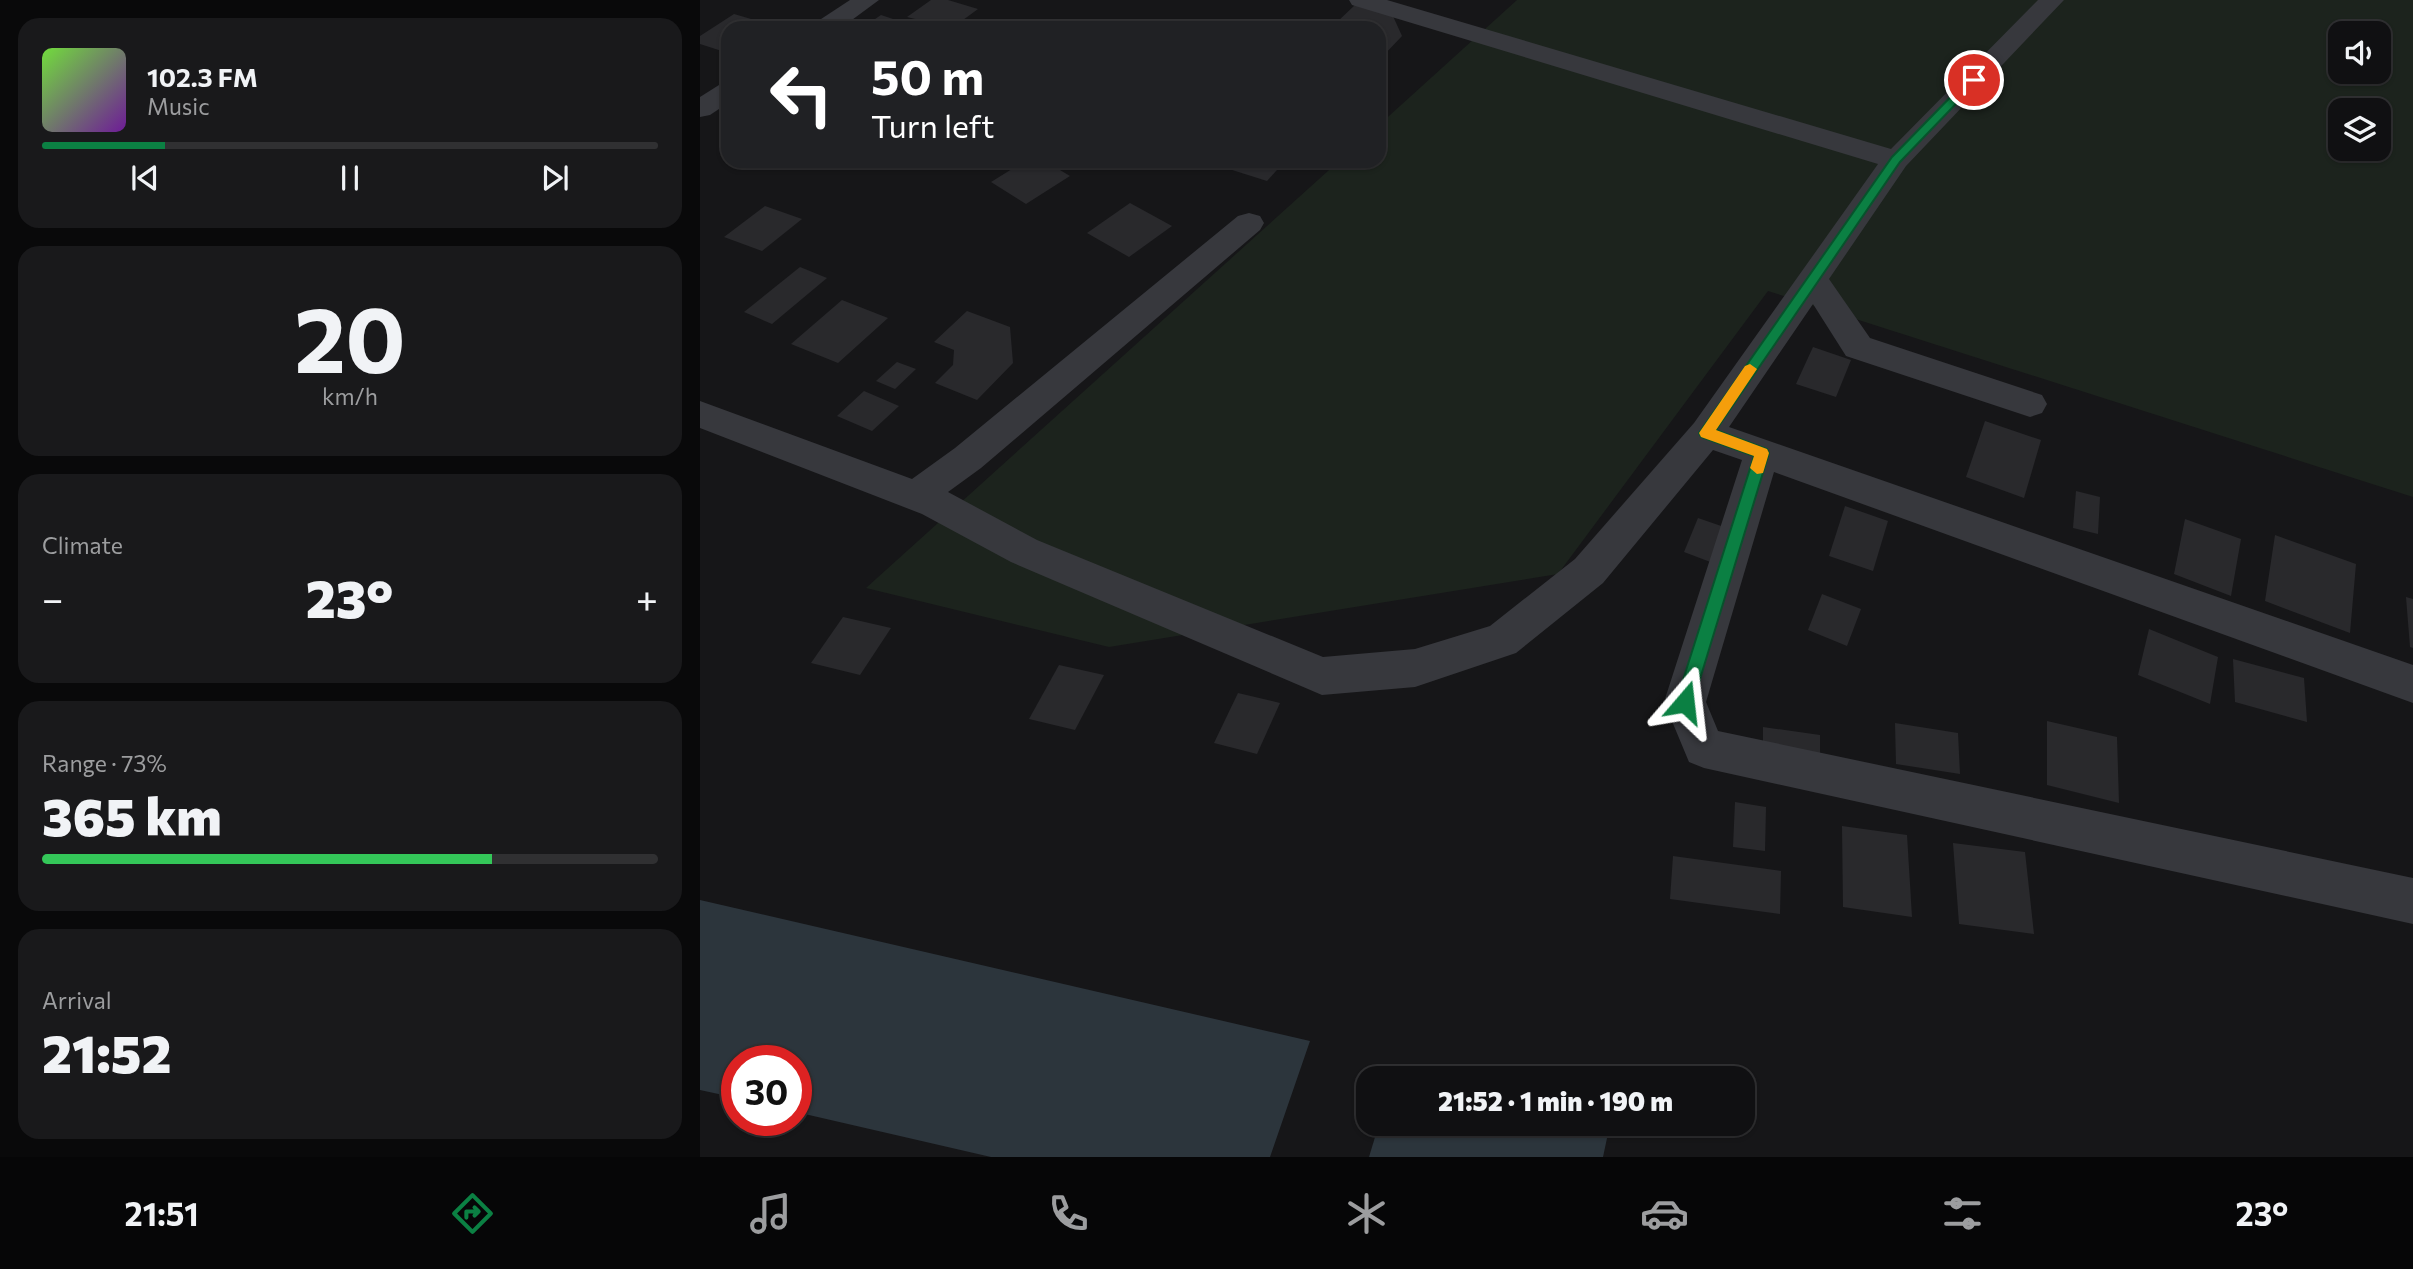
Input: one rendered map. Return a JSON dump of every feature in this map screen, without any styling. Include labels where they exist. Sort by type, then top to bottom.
[{"type":"street","points":[[835,21],[867,0]]},
{"type":"street","points":[[1361,0],[1896,160]]},
{"type":"street","points":[[700,414],[935,503],[1024,551],[1322,676],[1415,668],[1502,640],[1589,571],[1706,433],[1896,160],[2052,0]]},
{"type":"street","points":[[700,109],[721,96]]},
{"type":"street","points":[[916,496],[968,458],[1249,223]]},
{"type":"street","points":[[1813,279],[1858,347],[2030,404]]},
{"type":"street","points":[[1706,433],[2413,684]]},
{"type":"street","points":[[1762,453],[1685,702],[1704,748],[2413,901]]},
{"type":"shaded area","points":[[1517,0],[2413,0],[2413,497],[1768,291],[1558,574],[1109,647],[866,588],[1331,168],[1386,168],[1386,119]]},
{"type":"shaded area","points":[[700,900],[1310,1041],[1270,1157],[991,1157],[812,1116],[812,1045],[721,1045],[721,1095],[700,1090]]},
{"type":"shaded area","points":[[1375,1136],[1607,1136],[1603,1157],[1369,1157]]},
{"type":"building","points":[[931,0],[948,0],[978,9],[962,21],[923,21],[907,17]]},
{"type":"building","points":[[1355,5],[1392,14],[1402,36],[1386,53],[1386,21],[1338,21]]},
{"type":"building","points":[[734,14],[758,21],[723,21]]},
{"type":"building","points":[[881,15],[899,21],[872,21]]},
{"type":"building","points":[[721,22],[721,51],[700,44],[700,36]]},
{"type":"building","points":[[1014,168],[1057,168],[1070,176],[1026,204],[991,182]]},
{"type":"building","points":[[1230,168],[1279,168],[1267,181]]},
{"type":"building","points":[[1130,203],[1172,226],[1129,257],[1087,233]]},
{"type":"building","points":[[765,206],[802,219],[762,251],[724,237]]},
{"type":"building","points":[[800,267],[827,278],[772,324],[744,312]]},
{"type":"building","points":[[842,300],[888,318],[838,363],[791,344]]},
{"type":"building","points":[[967,311],[1010,327],[1013,363],[977,400],[935,383],[953,365],[954,350],[934,342]]},
{"type":"building","points":[[1813,347],[1851,360],[1836,397],[1796,384]]},
{"type":"building","points":[[897,362],[916,369],[895,389],[876,381]]},
{"type":"building","points":[[864,391],[899,406],[872,431],[837,416]]},
{"type":"building","points":[[1985,421],[2041,440],[2024,498],[1966,477]]},
{"type":"building","points":[[2076,491],[2100,497],[2098,534],[2073,528]]},
{"type":"building","points":[[1845,506],[1888,521],[1873,571],[1829,556]]},
{"type":"building","points":[[1698,518],[1727,528],[1713,563],[1684,552]]},
{"type":"building","points":[[2185,519],[2241,539],[2231,596],[2174,574]]},
{"type":"building","points":[[2275,535],[2356,564],[2350,633],[2265,601]]},
{"type":"building","points":[[1822,594],[1861,609],[1847,646],[1808,630]]},
{"type":"building","points":[[2406,597],[2413,599],[2413,648],[2410,647]]},
{"type":"building","points":[[843,617],[891,628],[860,675],[811,663]]},
{"type":"building","points":[[2149,629],[2218,657],[2210,704],[2138,675]]},
{"type":"building","points":[[2233,659],[2304,678],[2307,722],[2235,702]]},
{"type":"building","points":[[1059,665],[1104,675],[1075,730],[1029,719]]},
{"type":"building","points":[[1238,693],[1280,703],[1257,754],[1214,743]]},
{"type":"building","points":[[2047,721],[2117,737],[2119,803],[2047,785]]},
{"type":"building","points":[[1895,723],[1958,733],[1960,774],[1896,764]]},
{"type":"building","points":[[1763,727],[1820,735],[1820,760],[1763,752]]},
{"type":"building","points":[[1735,802],[1766,807],[1765,851],[1733,847]]},
{"type":"building","points":[[1842,826],[1907,835],[1912,917],[1843,907]]},
{"type":"building","points":[[1953,843],[2025,852],[2034,934],[1959,924]]},
{"type":"building","points":[[1673,856],[1781,871],[1780,914],[1670,899]]},
{"type":"slow traffic","points":[[1750,369],[1706,433],[1762,453],[1757,468]]},
{"type":"route","points":[[1685,702],[1762,453],[1706,433],[1896,160],[1974,80]]}]
